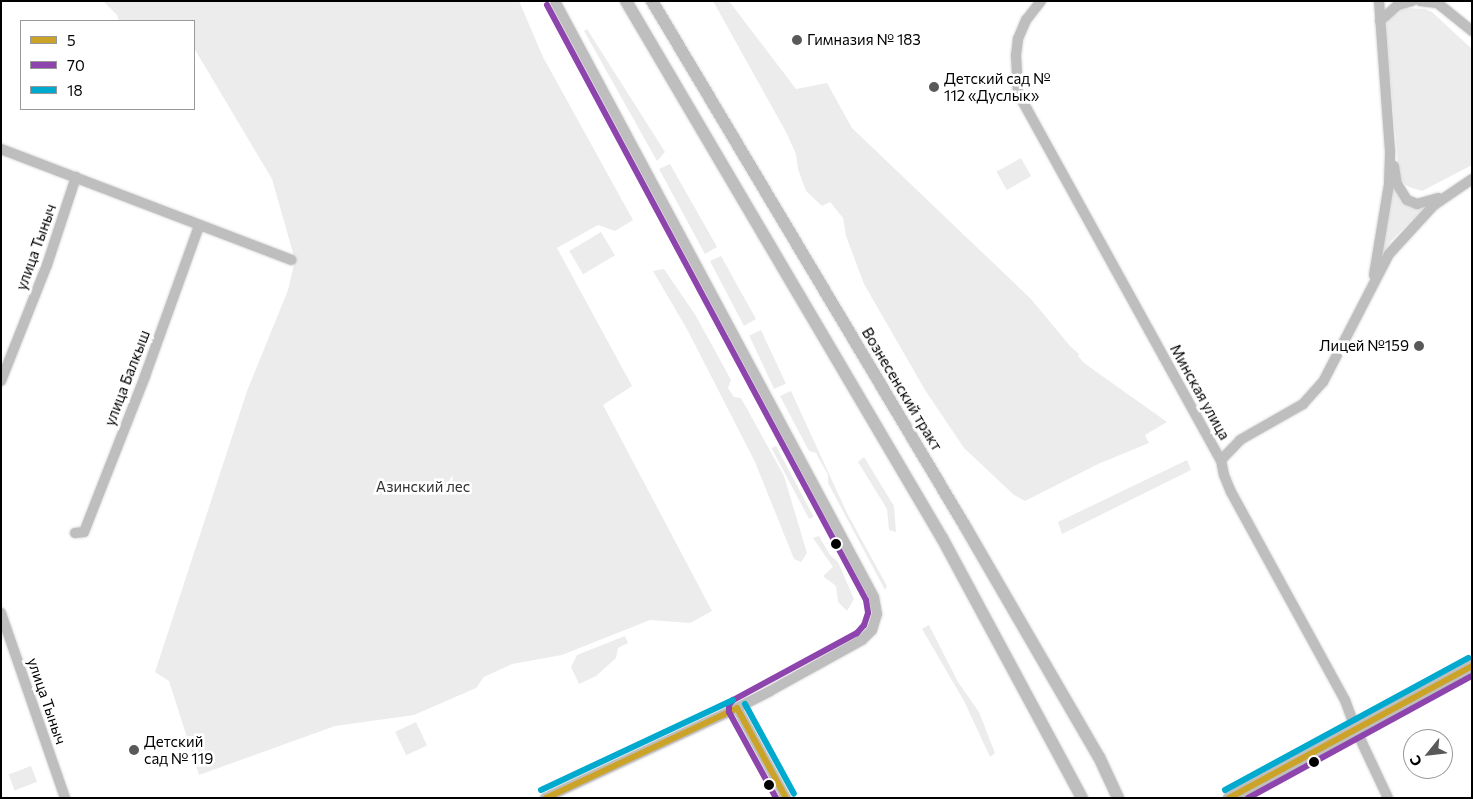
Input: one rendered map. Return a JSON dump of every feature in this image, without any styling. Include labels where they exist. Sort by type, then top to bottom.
[{"type":"main road","points":[[626,1],[942,538],[1082,798]]},
{"type":"main road","name":"Вознесенский тракт","points":[[652,1],[966,528],[1099,757],[1118,798]]},
{"type":"main road","points":[[1229,798],[1472,666]]},
{"type":"street","points":[[545,798],[738,708],[862,640],[872,630],[877,614],[874,597],[555,1]]},
{"type":"street","name":"Минская улица","points":[[1041,1],[1026,20],[1018,39],[1016,55],[1018,93],[1221,460],[1224,475],[1231,492],[1338,688],[1388,798]]},
{"type":"street","points":[[1371,285],[1389,184],[1390,151],[1379,1]]},
{"type":"street","points":[[1380,21],[1398,5],[1412,1]]},
{"type":"street","points":[[1420,1],[1436,2],[1472,31]]},
{"type":"street","points":[[1,149],[292,260]]},
{"type":"street","points":[[1390,151],[1397,184],[1407,200],[1417,204],[1429,202],[1451,192]]},
{"type":"street","name":"улица Тыныч","points":[[1,381],[47,265],[76,177]]},
{"type":"street","points":[[1221,460],[1240,440],[1303,404],[1322,382],[1344,344],[1371,285],[1389,254],[1434,205],[1472,179]]},
{"type":"street","name":"улица Балкыш","points":[[75,532],[84,532],[145,376],[199,226]]},
{"type":"street","name":"улица Тыныч","points":[[1,613],[65,798]]},
{"type":"street","points":[[738,708],[786,798]]},
{"type":"green space","name":"Азинский лес","points":[[103,1],[519,1],[543,57],[633,220],[615,231],[598,225],[557,248],[632,386],[603,405],[712,611],[690,623],[650,620],[562,655],[512,664],[484,677],[476,688],[414,715],[335,726],[199,775],[169,681],[155,672],[247,391],[288,290],[295,260],[272,179],[195,50],[195,20],[119,20],[117,15]]},
{"type":"green space","points":[[713,1],[729,1],[796,89],[827,83],[852,128],[1031,299],[1070,346],[1079,354],[1078,356],[1084,363],[1167,422],[1145,435],[1149,443],[1098,464],[1025,501],[1014,495],[964,448],[925,390],[864,284],[846,236],[843,218],[830,202],[822,206],[806,191],[798,169],[796,154],[786,132]]},
{"type":"green space","points":[[1403,8],[1425,9],[1432,12],[1472,49],[1472,165],[1422,191],[1409,187],[1402,182],[1399,175],[1386,28],[1388,20]]},
{"type":"green space","points":[[587,29],[665,152],[657,161],[584,31]]},
{"type":"green space","points":[[1021,158],[1031,176],[1007,190],[997,172]]},
{"type":"green space","points":[[670,164],[717,247],[705,254],[659,169]]},
{"type":"green space","points":[[1392,180],[1408,206],[1412,208],[1425,207],[1391,241],[1383,253]]},
{"type":"green space","points":[[601,232],[615,255],[583,274],[569,251]]},
{"type":"green space","points":[[721,256],[756,319],[744,326],[710,261]]},
{"type":"green space","points":[[664,269],[696,316],[731,380],[728,388],[734,397],[741,398],[784,476],[807,553],[801,562],[794,559],[755,462],[688,331],[653,271]]},
{"type":"green space","points":[[761,330],[786,383],[774,389],[749,335]]},
{"type":"green space","points":[[791,391],[847,513],[887,586],[885,590],[828,483],[828,475],[816,453],[809,451],[780,396]]},
{"type":"green space","points":[[776,446],[814,517],[809,519],[772,448]]},
{"type":"green space","points":[[864,457],[894,506],[896,532],[889,530],[887,509],[858,462]]},
{"type":"green space","points":[[1187,460],[1191,470],[1062,534],[1058,522]]},
{"type":"green space","points":[[819,536],[830,555],[838,562],[854,599],[847,611],[838,602],[836,586],[823,576],[833,567],[813,538]]},
{"type":"green space","points":[[929,625],[958,682],[979,712],[995,753],[990,757],[964,701],[922,629]]},
{"type":"green space","points":[[625,636],[628,643],[618,648],[616,658],[596,676],[579,684],[571,667],[577,655]]},
{"type":"green space","points":[[416,722],[427,746],[406,755],[395,732]]},
{"type":"green space","points":[[31,766],[37,782],[15,790],[9,775]]},
{"type":"transit line","name":"70","points":[[547,5],[866,600],[868,613],[864,625],[857,633],[733,700],[729,705],[729,712],[776,798]]},
{"type":"transit line","name":"18","points":[[1225,790],[1468,658]]},
{"type":"transit line","name":"5","points":[[1229,798],[1472,666]]},
{"type":"transit line","name":"70","points":[[1248,798],[1472,676]]},
{"type":"transit line","name":"18","points":[[541,790],[733,700]]},
{"type":"transit line","name":"18","points":[[745,704],[794,794]]},
{"type":"transit line","name":"5","points":[[546,798],[737,708],[786,798]]},
{"type":"place","name":"Гимназия № 183","points":[[797,40]]},
{"type":"place","name":"Детский сад № 112 «Дуслык»","points":[[934,87]]},
{"type":"place","name":"Лицей №159","points":[[1419,346]]},
{"type":"place","name":"Детский сад № 119","points":[[134,750]]}]
